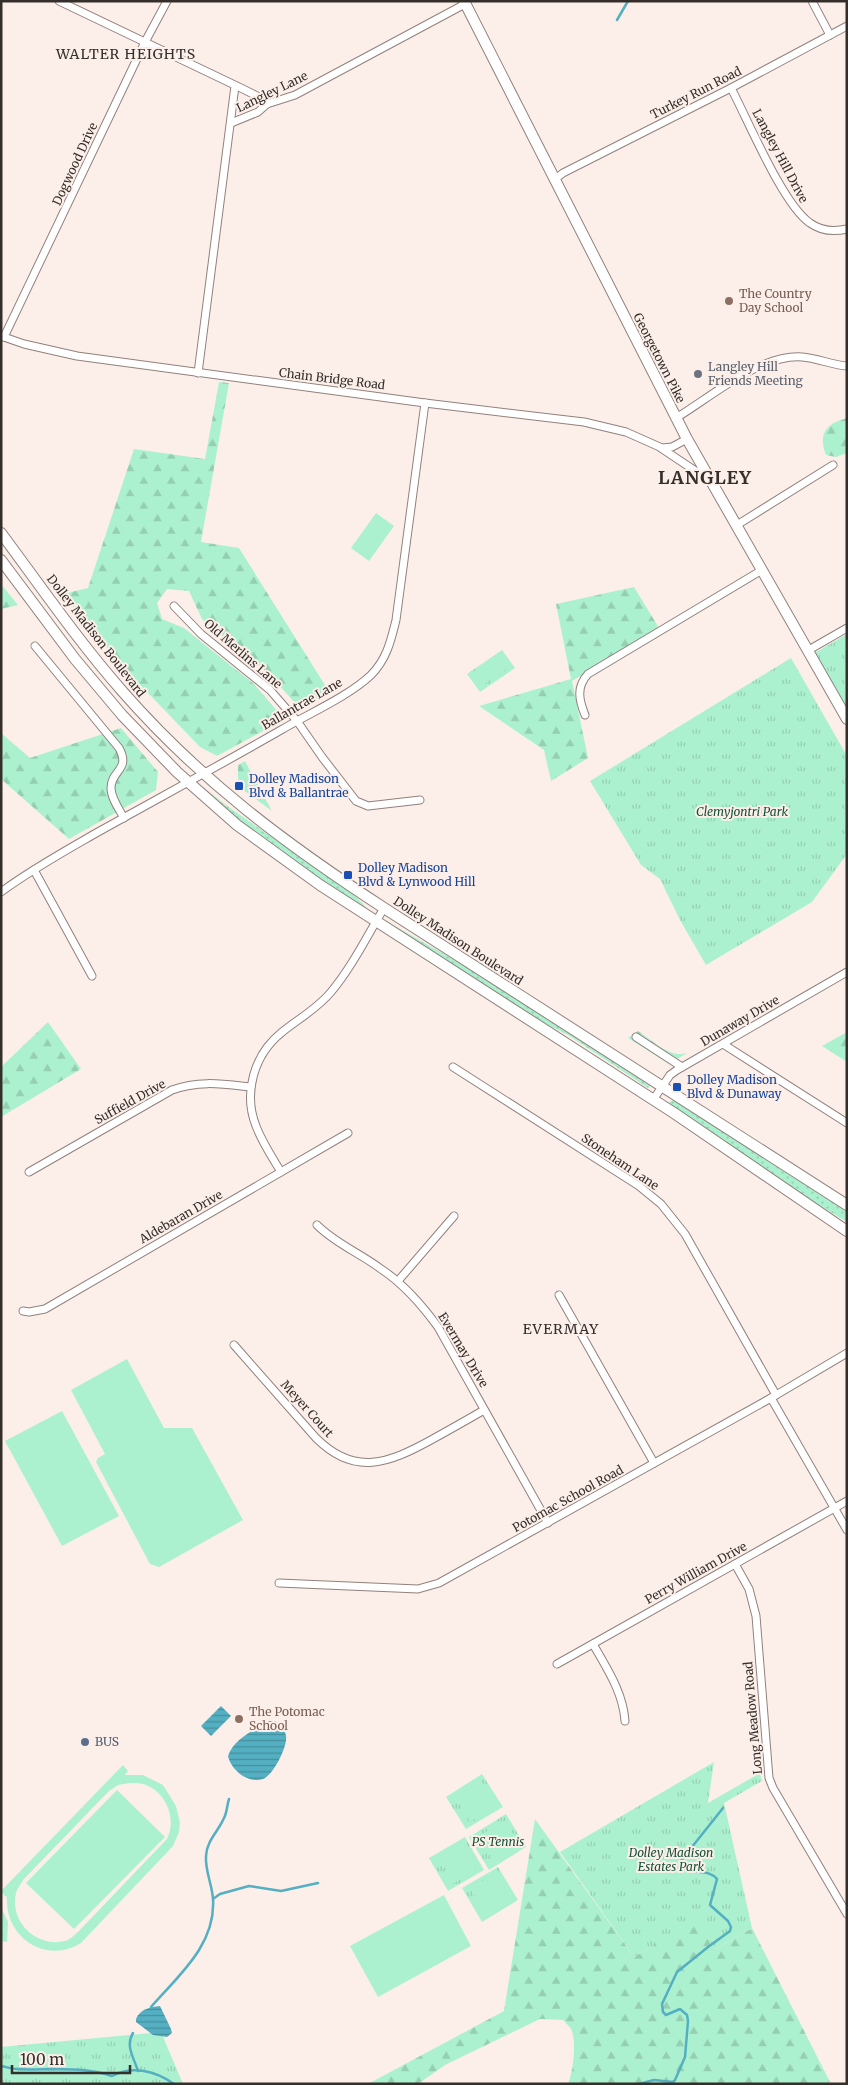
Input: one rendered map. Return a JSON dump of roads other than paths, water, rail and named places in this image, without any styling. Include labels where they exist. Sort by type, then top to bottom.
[{"type":"main road","name":"Georgetown Pike","points":[[464,3],[687,439],[847,719]]},
{"type":"main road","name":"Dolley Madison Boulevard","points":[[1,533],[75,633],[115,683],[203,773],[278,837],[384,908],[847,1205]]},
{"type":"main road","points":[[1,560],[94,682],[143,738],[187,782],[266,847],[376,922],[653,1100],[847,1231]]},
{"type":"street","points":[[59,1],[257,96],[267,104]]},
{"type":"street","name":"Dogwood Drive","points":[[3,337],[167,1]]},
{"type":"street","points":[[812,1],[830,35]]},
{"type":"street","name":"Langley Lane","points":[[198,373],[231,123],[258,112],[267,104],[295,95],[464,3]]},
{"type":"street","name":"Turkey Run Road","points":[[555,179],[562,173],[732,88],[847,26]]},
{"type":"street","points":[[231,123],[235,86]]},
{"type":"street","name":"Langley Hill Drive","points":[[732,88],[786,195],[798,212],[809,222],[822,229],[847,228]]},
{"type":"street","name":"Chain Bridge Road","points":[[3,337],[24,344],[77,356],[425,403],[584,422],[626,432],[658,447],[697,472],[705,470]]},
{"type":"street","points":[[676,418],[760,366],[779,359],[802,357],[847,366]]},
{"type":"street","name":"Ballantrae Lane","points":[[1,892],[34,870],[362,683],[380,665],[390,644],[398,606],[425,403]]},
{"type":"street","points":[[658,447],[672,447],[687,439]]},
{"type":"street","points":[[737,525],[833,465]]},
{"type":"street","points":[[585,716],[579,693],[582,681],[588,674],[762,570]]},
{"type":"street","name":"Old Merlins Lane","points":[[174,606],[202,634],[257,678],[297,720],[356,801],[368,806],[420,800]]},
{"type":"street","points":[[807,651],[847,628]]},
{"type":"street","points":[[35,646],[123,754],[122,767],[114,779],[111,790],[124,818]]},
{"type":"street","points":[[34,870],[92,976]]},
{"type":"street","points":[[281,1172],[256,1126],[250,1101],[253,1075],[264,1052],[282,1032],[306,1016],[331,992],[384,908]]},
{"type":"street","name":"Dunaway Drive","points":[[653,1100],[670,1075],[682,1067],[847,972]]},
{"type":"street","points":[[636,1038],[682,1067]]},
{"type":"street","points":[[724,1044],[847,1123]]},
{"type":"street","name":"Stoneham Lane","points":[[453,1067],[639,1186],[661,1204],[685,1234],[833,1509],[847,1530]]},
{"type":"street","name":"Suffield Drive","points":[[30,1172],[178,1088],[197,1083],[251,1087]]},
{"type":"street","name":"Aldebaran Drive","points":[[23,1311],[29,1312],[45,1309],[348,1134]]},
{"type":"street","points":[[398,1282],[454,1216]]},
{"type":"street","name":"Evermay Drive","points":[[317,1225],[338,1243],[376,1265],[398,1282],[426,1311],[438,1327],[548,1523]]},
{"type":"street","points":[[559,1295],[654,1463]]},
{"type":"street","name":"Meyer Court","points":[[234,1345],[322,1444],[331,1452],[353,1460],[377,1462],[402,1456],[484,1410]]},
{"type":"street","name":"Potomac School Road","points":[[279,1583],[418,1589],[439,1583],[847,1353]]},
{"type":"street","name":"Perry William Drive","points":[[557,1664],[847,1501]]},
{"type":"street","name":"Long Meadow Road","points":[[735,1564],[748,1589],[756,1616],[769,1778],[773,1788],[847,1914]]},
{"type":"street","points":[[593,1644],[618,1689],[622,1700],[625,1721]]},
{"type":"water","points":[[221,1706],[231,1716],[211,1736],[201,1726]]},
{"type":"water","points":[[266,1721],[275,1721],[285,1731],[285,1747],[275,1767],[267,1777],[257,1780],[246,1778],[236,1771],[228,1756],[239,1740]]},
{"type":"water","points":[[160,2006],[172,2033],[167,2037],[153,2035],[136,2022],[136,2019],[143,2011]]},
{"type":"waterway","points":[[617,20],[628,1]]},
{"type":"waterway","points":[[213,1899],[206,1856],[211,1841],[225,1816],[229,1799]]},
{"type":"waterway","points":[[639,2084],[654,2080],[673,2082],[675,2080],[685,2057],[687,2015],[680,2009],[666,2015],[663,2012],[662,2004],[677,1972],[730,1931],[731,1927],[728,1921],[710,1905],[717,1879],[708,1873],[687,1869],[680,1862],[723,1808]]},
{"type":"waterway","points":[[151,2007],[193,1959],[202,1945],[212,1916],[213,1899],[220,1894],[249,1886],[281,1891],[318,1883]]},
{"type":"waterway","points":[[133,2033],[130,2047],[138,2071]]},
{"type":"waterway","points":[[1,2066],[15,2069],[76,2069],[112,2076],[136,2070],[152,2073],[174,2084]]},
{"type":"place","name":"The Country Day School","points":[[729,301]]},
{"type":"place","name":"Langley Hill Friends Meeting","points":[[698,374]]},
{"type":"place","name":"Dolley Madison Blvd & Ballantrae","points":[[239,786]]},
{"type":"place","name":"Dolley Madison Blvd & Lynwood Hill","points":[[348,875]]},
{"type":"place","name":"Dolley Madison Blvd & Dunaway","points":[[677,1087]]},
{"type":"place","name":"The Potomac School","points":[[239,1719]]},
{"type":"place","name":"BUS","points":[[85,1742]]},
{"type":"district","name":"WALTER HEIGHTS","points":[[126,54]]},
{"type":"district","name":"LANGLEY","points":[[705,478]]},
{"type":"district","name":"EVERMAY","points":[[561,1329]]},
{"type":"park label","name":"Clemyjontri Park","points":[[742,812]]},
{"type":"park label","name":"PS Tennis","points":[[498,1842]]},
{"type":"park label","name":"Dolley Madison Estates Park","points":[[671,1860]]}]
